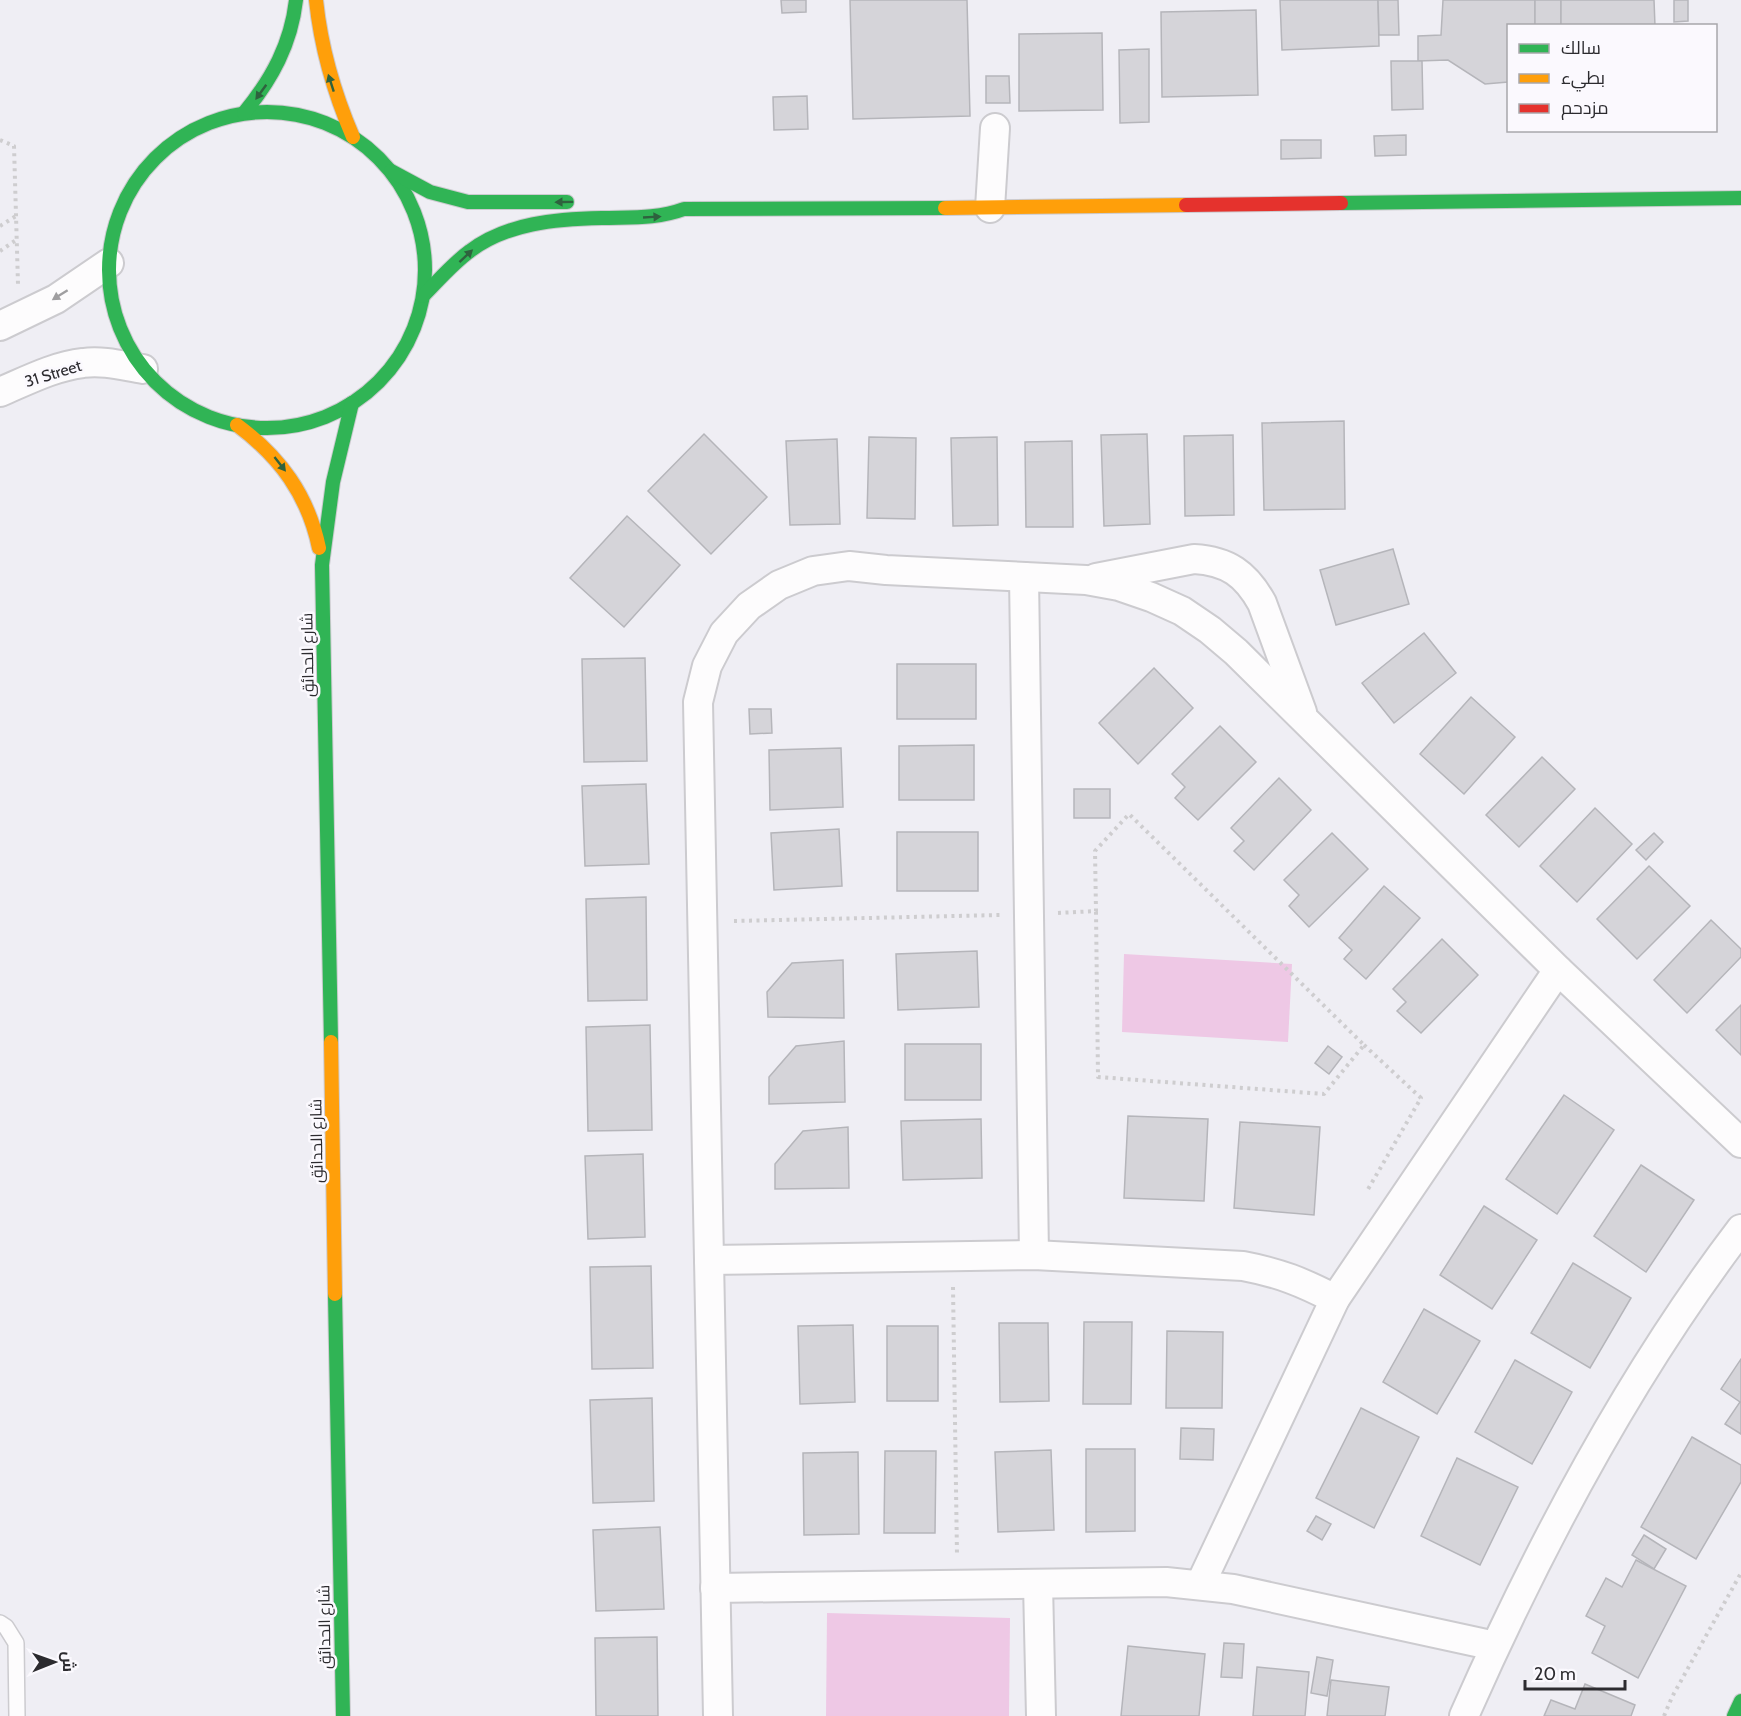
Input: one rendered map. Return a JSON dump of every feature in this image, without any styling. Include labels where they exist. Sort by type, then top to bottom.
[{"type":"street","points":[[244,113],[271,77],[287,46],[295,16],[296,0]]},
{"type":"street","points":[[316,0],[318,28],[327,68],[338,103],[353,137]]},
{"type":"street","points":[[273,111],[302,115],[328,124],[353,137],[368,148],[391,171],[406,194],[421,233],[425,271],[423,296],[415,325],[402,352],[383,377],[352,403],[325,417],[296,426],[267,428],[237,425],[203,415],[181,403],[143,369],[122,332],[111,292],[109,263],[113,233],[123,204],[138,177],[159,154],[183,135],[213,121],[244,113],[273,111]]},
{"type":"street","points":[[990,208],[995,128]]},
{"type":"street","points":[[391,171],[430,192],[468,202],[582,202]]},
{"type":"street","points":[[423,296],[476,246],[510,230],[564,219],[655,217],[684,209],[990,208],[1741,198]]},
{"type":"street","points":[[662,200],[684,209]]},
{"type":"street","points":[[10,322],[56,299],[109,263]]},
{"type":"street","name":"31 Street","points":[[0,392],[41,374],[82,363],[103,363],[143,369]]},
{"type":"street","points":[[322,565],[333,482],[352,403]]},
{"type":"street","points":[[237,425],[274,455],[302,495],[318,541],[322,565]]},
{"type":"street","points":[[1086,580],[1194,559],[1218,562],[1241,574],[1253,587],[1262,603],[1305,721]]},
{"type":"street","name":"شارع الحدائق","points":[[322,565],[343,1716]]},
{"type":"street","points":[[718,1716],[698,702],[707,666],[724,633],[749,606],[779,585],[813,571],[849,566],[886,570],[1086,580],[1130,590],[1182,611],[1236,652],[1558,970],[1741,1143]]},
{"type":"street","points":[[1024,577],[1034,1255]]},
{"type":"street","points":[[1200,1584],[1335,1299],[1558,970]]},
{"type":"street","points":[[1464,1716],[1534,1565],[1590,1463],[1648,1365],[1711,1268],[1741,1229]]},
{"type":"street","points":[[709,1260],[1034,1255],[1244,1266],[1276,1272],[1335,1299]]},
{"type":"street","points":[[715,1588],[1166,1582],[1200,1584],[1495,1646]]},
{"type":"street","points":[[1038,1584],[1041,1716]]},
{"type":"street","points":[[1734,1716],[1741,1701]]},
{"type":"lane","points":[[0,1623],[6,1627],[16,1643],[17,1716]]},
{"type":"path","points":[[0,140],[14,146],[17,239],[10,322]]},
{"type":"path","points":[[0,226],[16,216]]},
{"type":"path","points":[[0,250],[17,239]]},
{"type":"path","points":[[1362,1201],[1421,1098],[1364,1045],[1130,813],[1095,851],[1098,1077],[1324,1094],[1364,1045]]},
{"type":"path","points":[[704,922],[1096,911]]},
{"type":"path","points":[[952,1256],[958,1585]]},
{"type":"path","points":[[1664,1716],[1741,1573]]},
{"type":"shaded area","points":[[1124,954],[1292,964],[1288,1042],[1122,1032]]},
{"type":"shaded area","points":[[827,1613],[1010,1618],[1009,1716],[826,1716]]},
{"type":"building","points":[[781,0],[806,0],[806,12],[782,13]]},
{"type":"building","points":[[850,0],[967,0],[970,116],[853,119]]},
{"type":"building","points":[[1280,0],[1378,0],[1379,46],[1282,50]]},
{"type":"building","points":[[1378,0],[1398,0],[1399,35],[1379,35]]},
{"type":"building","points":[[1443,0],[1535,0],[1535,24],[1507,24],[1507,82],[1485,84],[1448,60],[1418,61],[1418,36],[1441,35]]},
{"type":"building","points":[[1535,0],[1561,0],[1561,24],[1535,24]]},
{"type":"building","points":[[1561,0],[1654,0],[1655,24],[1561,24]]},
{"type":"building","points":[[1674,0],[1688,0],[1688,21],[1674,22]]},
{"type":"building","points":[[1256,10],[1258,95],[1162,97],[1161,12]]},
{"type":"building","points":[[1102,33],[1103,110],[1019,111],[1019,34]]},
{"type":"building","points":[[1149,49],[1149,122],[1120,123],[1119,50]]},
{"type":"building","points":[[1391,61],[1422,61],[1423,109],[1392,110]]},
{"type":"building","points":[[986,76],[1009,76],[1010,103],[986,103]]},
{"type":"building","points":[[807,96],[808,129],[774,130],[773,97]]},
{"type":"building","points":[[1406,135],[1406,155],[1375,156],[1374,136]]},
{"type":"building","points":[[1281,140],[1321,140],[1321,158],[1281,159]]},
{"type":"building","points":[[1344,421],[1345,509],[1264,510],[1262,423]]},
{"type":"building","points":[[704,434],[767,497],[711,554],[648,491]]},
{"type":"building","points":[[1147,434],[1150,524],[1104,526],[1101,435]]},
{"type":"building","points":[[1233,435],[1234,515],[1185,516],[1184,436]]},
{"type":"building","points":[[869,437],[916,438],[915,519],[867,518]]},
{"type":"building","points":[[997,437],[998,525],[953,526],[951,438]]},
{"type":"building","points":[[837,439],[840,524],[790,525],[786,441]]},
{"type":"building","points":[[1072,441],[1073,527],[1026,527],[1025,442]]},
{"type":"building","points":[[627,516],[680,565],[624,627],[570,578]]},
{"type":"building","points":[[1393,549],[1409,604],[1336,625],[1320,570]]},
{"type":"building","points":[[1424,633],[1456,673],[1394,723],[1362,683]]},
{"type":"building","points":[[645,658],[647,761],[584,762],[582,659]]},
{"type":"building","points":[[897,664],[976,664],[976,719],[897,719]]},
{"type":"building","points":[[1154,668],[1193,708],[1138,764],[1099,723]]},
{"type":"building","points":[[1471,697],[1515,737],[1464,794],[1420,754]]},
{"type":"building","points":[[749,709],[771,709],[772,733],[750,734]]},
{"type":"building","points":[[1220,726],[1256,762],[1198,820],[1175,798],[1185,787],[1172,774]]},
{"type":"building","points":[[974,745],[974,800],[899,800],[899,746]]},
{"type":"building","points":[[841,748],[843,807],[770,810],[769,750]]},
{"type":"building","points":[[1542,757],[1575,789],[1519,847],[1486,815]]},
{"type":"building","points":[[1279,778],[1311,810],[1254,870],[1234,851],[1244,841],[1231,828]]},
{"type":"building","points":[[646,784],[649,864],[585,866],[582,786]]},
{"type":"building","points":[[1074,789],[1110,789],[1110,818],[1074,818]]},
{"type":"building","points":[[1595,808],[1632,844],[1577,902],[1540,866]]},
{"type":"building","points":[[839,829],[842,886],[774,890],[771,833]]},
{"type":"building","points":[[897,832],[978,832],[978,891],[897,891]]},
{"type":"building","points":[[1332,833],[1368,869],[1309,927],[1289,906],[1299,895],[1284,880]]},
{"type":"building","points":[[1654,833],[1663,842],[1646,860],[1636,850]]},
{"type":"building","points":[[1649,866],[1690,906],[1637,959],[1597,919]]},
{"type":"building","points":[[1384,886],[1420,918],[1366,979],[1344,959],[1352,950],[1339,938]]},
{"type":"building","points":[[646,897],[647,1000],[588,1001],[586,899]]},
{"type":"building","points":[[1711,920],[1741,949],[1741,957],[1687,1013],[1654,980]]},
{"type":"building","points":[[1442,939],[1478,975],[1421,1033],[1397,1011],[1406,1002],[1393,989]]},
{"type":"building","points":[[977,951],[979,1007],[898,1010],[896,954]]},
{"type":"building","points":[[843,960],[844,1018],[768,1017],[767,992],[792,963]]},
{"type":"building","points":[[1741,1005],[1741,1055],[1716,1030]]},
{"type":"building","points":[[650,1025],[652,1130],[588,1131],[586,1027]]},
{"type":"building","points":[[844,1041],[845,1102],[769,1104],[769,1077],[796,1046]]},
{"type":"building","points":[[905,1044],[981,1044],[981,1100],[905,1100]]},
{"type":"building","points":[[1328,1046],[1342,1057],[1329,1074],[1315,1063]]},
{"type":"building","points":[[1564,1095],[1614,1130],[1557,1214],[1506,1179]]},
{"type":"building","points":[[1128,1116],[1208,1119],[1204,1201],[1124,1198]]},
{"type":"building","points":[[981,1119],[982,1178],[903,1180],[901,1121]]},
{"type":"building","points":[[1240,1122],[1320,1127],[1314,1215],[1234,1208]]},
{"type":"building","points":[[848,1127],[849,1188],[775,1189],[775,1164],[803,1131]]},
{"type":"building","points":[[643,1154],[645,1237],[588,1239],[585,1156]]},
{"type":"building","points":[[1641,1165],[1694,1200],[1646,1272],[1594,1236]]},
{"type":"building","points":[[1484,1206],[1537,1240],[1492,1309],[1440,1275]]},
{"type":"building","points":[[1573,1263],[1631,1298],[1590,1368],[1531,1333]]},
{"type":"building","points":[[651,1266],[653,1368],[592,1369],[590,1267]]},
{"type":"building","points":[[1424,1309],[1480,1341],[1437,1414],[1383,1382]]},
{"type":"building","points":[[1084,1322],[1132,1322],[1131,1404],[1083,1404]]},
{"type":"building","points":[[999,1323],[1048,1323],[1049,1401],[1000,1402]]},
{"type":"building","points":[[853,1325],[855,1402],[800,1404],[798,1326]]},
{"type":"building","points":[[887,1326],[938,1326],[938,1401],[887,1401]]},
{"type":"building","points":[[1167,1331],[1223,1332],[1222,1408],[1166,1408]]},
{"type":"building","points":[[1741,1359],[1741,1434],[1725,1424],[1740,1402],[1721,1389]]},
{"type":"building","points":[[1515,1360],[1572,1392],[1532,1464],[1475,1432]]},
{"type":"building","points":[[652,1398],[654,1501],[593,1503],[590,1400]]},
{"type":"building","points":[[1361,1408],[1419,1437],[1374,1528],[1316,1498]]},
{"type":"building","points":[[1181,1428],[1214,1429],[1213,1460],[1180,1459]]},
{"type":"building","points":[[1692,1437],[1741,1465],[1741,1482],[1696,1559],[1641,1527]]},
{"type":"building","points":[[1086,1449],[1135,1449],[1135,1531],[1086,1532]]},
{"type":"building","points":[[1051,1450],[1054,1530],[998,1532],[995,1452]]},
{"type":"building","points":[[885,1451],[936,1451],[935,1533],[884,1533]]},
{"type":"building","points":[[858,1452],[859,1534],[804,1535],[803,1453]]},
{"type":"building","points":[[1457,1458],[1518,1487],[1480,1565],[1421,1536]]},
{"type":"building","points":[[1316,1516],[1331,1524],[1322,1540],[1307,1531]]},
{"type":"building","points":[[660,1527],[664,1609],[596,1611],[593,1530]]},
{"type":"building","points":[[1644,1535],[1666,1549],[1654,1569],[1632,1555]]},
{"type":"building","points":[[1636,1560],[1686,1586],[1638,1678],[1592,1653],[1605,1626],[1586,1616],[1606,1578],[1622,1587]]},
{"type":"building","points":[[657,1637],[658,1716],[596,1716],[595,1638]]},
{"type":"building","points":[[1224,1643],[1244,1644],[1242,1678],[1221,1677]]},
{"type":"building","points":[[1128,1646],[1205,1654],[1199,1716],[1121,1716]]},
{"type":"building","points":[[1317,1657],[1333,1660],[1327,1696],[1311,1693]]},
{"type":"building","points":[[1257,1667],[1309,1672],[1305,1716],[1253,1716]]},
{"type":"building","points":[[1331,1680],[1389,1687],[1385,1716],[1327,1716]]},
{"type":"building","points":[[1585,1684],[1635,1705],[1631,1716],[1544,1716],[1551,1700],[1575,1709]]},
{"type":"traffic: fast","points":[[244,113],[279,60],[290,31],[296,0]]},
{"type":"traffic: fast","points":[[267,112],[298,115],[327,124],[355,139],[379,158],[398,182],[413,210],[422,239],[425,270],[422,301],[413,330],[398,358],[379,382],[355,401],[327,416],[298,425],[267,428],[236,425],[207,416],[179,401],[155,382],[136,358],[121,330],[112,301],[109,270],[112,239],[121,210],[136,182],[155,158],[179,139],[207,124],[236,115],[267,112]]},
{"type":"traffic: fast","points":[[391,171],[430,192],[468,202],[567,202]]},
{"type":"traffic: fast","points":[[1341,203],[1741,198]]},
{"type":"traffic: fast","points":[[423,296],[457,261],[484,242],[500,234],[550,221],[654,216],[684,209],[945,208]]},
{"type":"traffic: fast","points":[[331,1042],[322,565],[333,482],[352,403]]},
{"type":"traffic: fast","points":[[335,1294],[343,1716]]},
{"type":"traffic: fast","points":[[1734,1716],[1741,1701]]},
{"type":"traffic: slow","points":[[316,0],[329,70],[353,137]]},
{"type":"traffic: slow","points":[[945,208],[1186,205]]},
{"type":"traffic: slow","points":[[237,425],[266,450],[290,479],[308,511],[319,548]]},
{"type":"traffic: slow","points":[[331,1042],[335,1294]]},
{"type":"traffic: jam","points":[[1186,205],[1341,203]]}]
